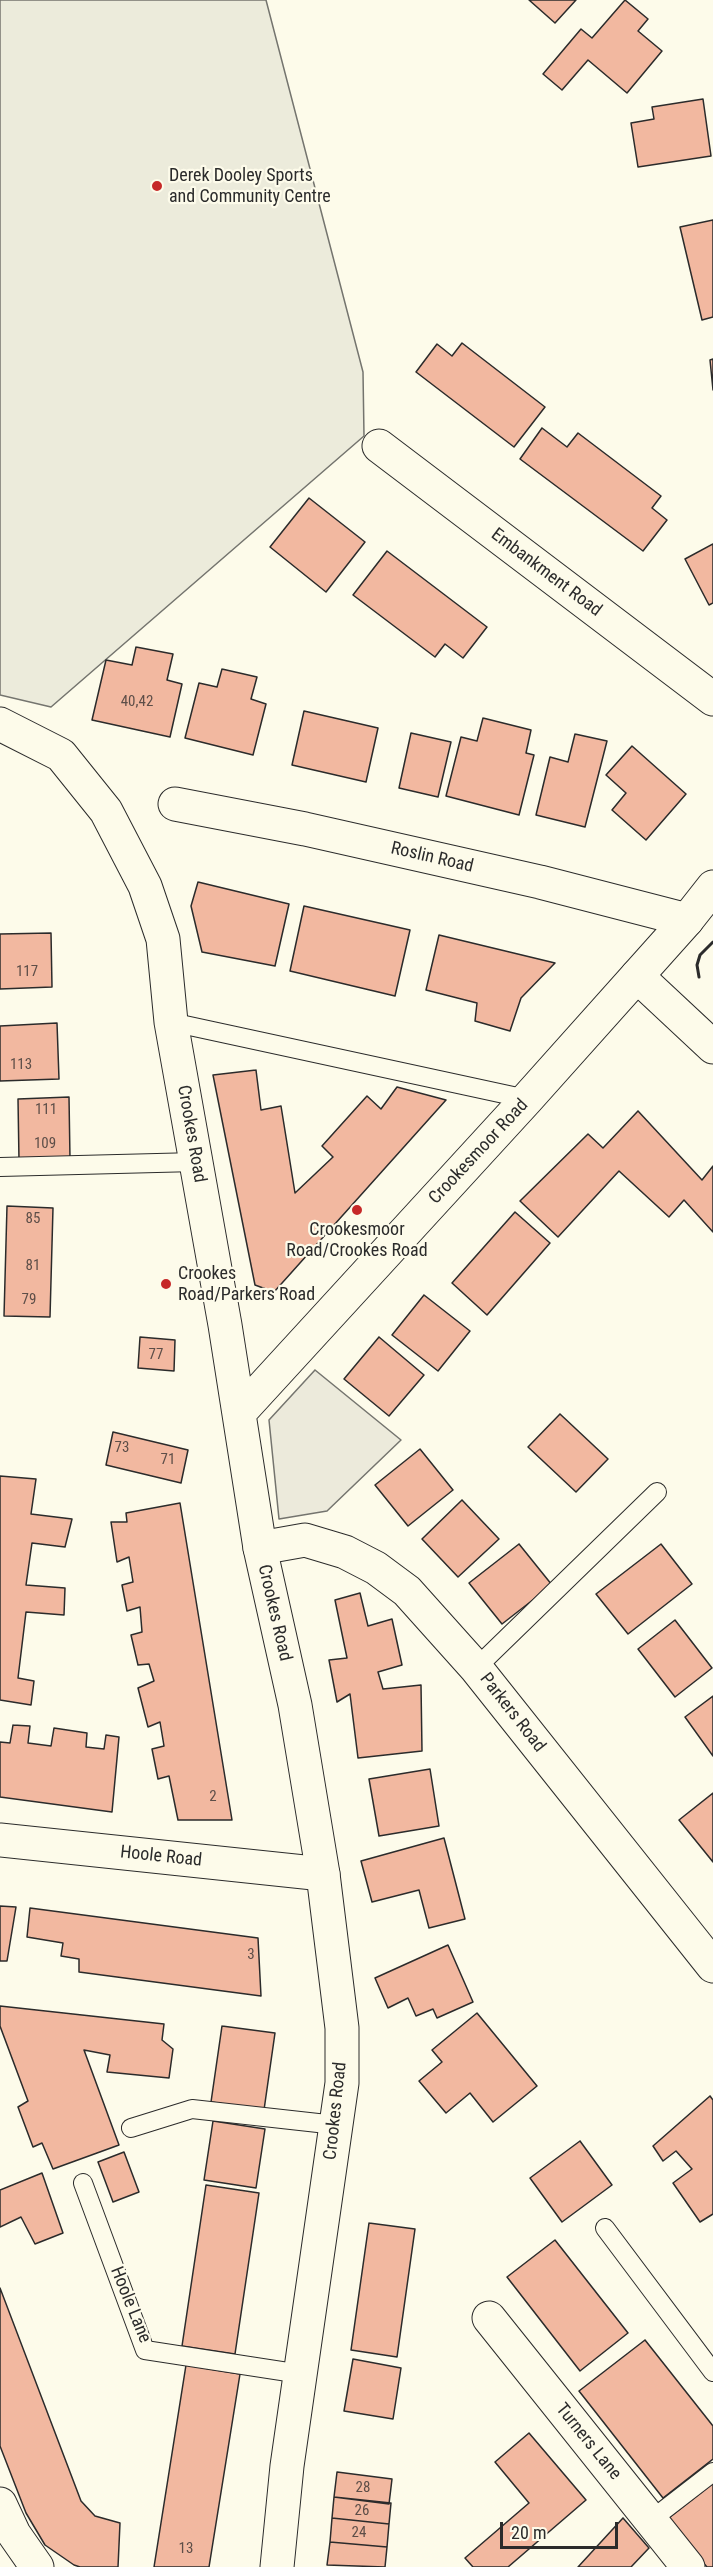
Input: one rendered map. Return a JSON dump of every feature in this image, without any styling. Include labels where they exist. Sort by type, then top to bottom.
[{"type":"street","name":"Embankment Road","points":[[379,446],[713,699]]},
{"type":"street","name":"Crookes Road","points":[[0,724],[62,755],[106,811],[145,886],[163,939],[171,1022],[240,1412],[260,1548],[295,1705],[322,1874],[342,2028],[342,2083],[287,2466],[277,2567]]},
{"type":"street","name":"Roslin Road","points":[[174,804],[316,832],[507,875],[687,920]]},
{"type":"street","name":"Crookesmoor Road","points":[[240,1412],[527,1099],[687,920],[713,887]]},
{"type":"street","points":[[637,976],[713,1047]]},
{"type":"street","name":"Parkers Road","points":[[260,1548],[305,1540],[345,1552],[376,1568],[408,1591],[476,1668],[713,1966]]},
{"type":"street","name":"Hoole Road","points":[[0,1840],[322,1874]]},
{"type":"street","name":"Turners Lane","points":[[489,2318],[688,2567]]},
{"type":"street","points":[[0,2504],[14,2534],[37,2567]]},
{"type":"lane","points":[[171,1022],[527,1099]]},
{"type":"lane","points":[[0,1167],[196,1162]]},
{"type":"lane","points":[[476,1668],[657,1492]]},
{"type":"lane","points":[[130,2128],[192,2109],[336,2125]]},
{"type":"lane","name":"Hoole Lane","points":[[83,2183],[145,2350],[301,2374]]},
{"type":"lane","points":[[605,2228],[713,2372]]},
{"type":"lane","points":[[651,2520],[713,2472]]},
{"type":"shaded area","name":"Derek Dooley Sports and Community Centre","points":[[0,0],[266,0],[363,372],[364,436],[51,707],[0,695]]},
{"type":"shaded area","points":[[315,1370],[401,1440],[327,1511],[279,1519],[269,1420]]},
{"type":"building","points":[[529,0],[576,0],[555,23]]},
{"type":"building","points":[[625,0],[648,19],[638,31],[662,51],[627,93],[588,60],[562,90],[543,74],[581,29],[592,38]]},
{"type":"building","points":[[703,99],[711,156],[638,167],[631,123],[654,119],[652,107]]},
{"type":"building","points":[[713,220],[713,317],[702,320],[680,227]]},
{"type":"building","points":[[462,343],[545,407],[514,447],[416,372],[437,344],[452,356]]},
{"type":"building","points":[[713,359],[713,390],[710,360]]},
{"type":"building","points":[[542,428],[567,447],[578,433],[661,496],[652,508],[667,520],[643,551],[520,459]]},
{"type":"building","points":[[309,498],[365,542],[326,592],[270,547]]},
{"type":"building","points":[[713,544],[713,603],[709,605],[685,559]]},
{"type":"building","points":[[387,551],[487,627],[463,658],[445,644],[435,657],[353,595]]},
{"type":"building","points":[[136,647],[173,654],[167,680],[182,684],[170,737],[92,720],[106,660],[132,665]]},
{"type":"building","points":[[222,669],[257,677],[251,699],[266,704],[253,755],[185,738],[199,683],[217,687]]},
{"type":"building","points":[[304,711],[378,728],[366,782],[292,765]]},
{"type":"building","points":[[483,718],[531,730],[526,753],[534,755],[519,815],[446,796],[461,737],[477,741]]},
{"type":"building","points":[[411,733],[451,742],[438,797],[399,788]]},
{"type":"building","points":[[575,734],[607,741],[585,827],[536,815],[550,757],[568,762]]},
{"type":"building","points":[[632,746],[686,794],[646,840],[612,810],[626,793],[606,775]]},
{"type":"building","points":[[198,882],[289,904],[275,966],[202,952],[191,906]]},
{"type":"building","points":[[304,906],[410,930],[395,996],[290,971]]},
{"type":"building","points":[[51,933],[52,987],[0,989],[0,934]]},
{"type":"building","points":[[439,935],[555,963],[521,998],[510,1031],[475,1021],[477,1003],[426,990]]},
{"type":"building","points":[[57,1023],[59,1079],[0,1081],[0,1026]]},
{"type":"building","points":[[256,1070],[261,1110],[281,1106],[295,1193],[333,1157],[322,1146],[367,1096],[381,1109],[397,1087],[446,1100],[274,1292],[255,1285],[213,1075]]},
{"type":"building","points":[[69,1097],[70,1159],[19,1161],[18,1099]]},
{"type":"building","points":[[638,1111],[702,1180],[713,1166],[713,1232],[684,1200],[669,1217],[619,1171],[558,1237],[520,1201],[588,1134],[603,1148]]},
{"type":"building","points":[[7,1206],[53,1208],[50,1317],[4,1316]]},
{"type":"building","points":[[515,1212],[550,1243],[487,1315],[452,1283]]},
{"type":"building","points":[[424,1295],[470,1331],[438,1371],[392,1335]]},
{"type":"building","points":[[140,1337],[175,1340],[174,1371],[138,1368]]},
{"type":"building","points":[[379,1337],[424,1375],[389,1416],[344,1379]]},
{"type":"building","points":[[560,1414],[608,1459],[576,1492],[528,1447]]},
{"type":"building","points":[[113,1432],[188,1450],[181,1483],[106,1465]]},
{"type":"building","points":[[420,1449],[453,1490],[408,1526],[375,1485]]},
{"type":"building","points":[[0,1476],[36,1479],[31,1514],[72,1519],[65,1547],[32,1543],[26,1585],[65,1588],[64,1615],[26,1612],[18,1678],[34,1681],[31,1705],[0,1700]]},
{"type":"building","points":[[462,1500],[499,1539],[458,1577],[422,1539]]},
{"type":"building","points":[[180,1503],[232,1820],[178,1820],[169,1776],[158,1779],[152,1749],[164,1746],[160,1722],[148,1727],[138,1688],[154,1681],[149,1664],[138,1665],[131,1635],[142,1632],[140,1607],[127,1611],[122,1585],[133,1582],[129,1557],[117,1562],[111,1522],[127,1522],[126,1513]]},
{"type":"building","points":[[519,1544],[552,1585],[502,1624],[469,1583]]},
{"type":"building","points":[[661,1544],[692,1584],[628,1634],[596,1594]]},
{"type":"building","points":[[360,1593],[368,1626],[392,1619],[402,1665],[378,1672],[383,1689],[421,1685],[422,1751],[358,1758],[350,1694],[337,1702],[329,1660],[347,1658],[335,1600]]},
{"type":"building","points":[[675,1620],[712,1668],[675,1697],[638,1649]]},
{"type":"building","points":[[713,1696],[713,1756],[685,1717]]},
{"type":"building","points":[[13,1725],[30,1726],[28,1743],[51,1746],[54,1728],[87,1733],[86,1747],[104,1749],[106,1735],[119,1737],[112,1812],[0,1797],[0,1742],[10,1743]]},
{"type":"building","points":[[430,1769],[439,1826],[379,1836],[369,1779]]},
{"type":"building","points":[[713,1793],[713,1862],[679,1820]]},
{"type":"building","points":[[444,1838],[465,1919],[429,1928],[419,1890],[372,1902],[361,1861]]},
{"type":"building","points":[[0,1906],[16,1907],[7,1961],[0,1961]]},
{"type":"building","points":[[30,1908],[258,1938],[261,1996],[79,1972],[79,1959],[61,1956],[63,1943],[27,1937]]},
{"type":"building","points":[[448,1945],[473,2002],[437,2018],[433,2009],[416,2016],[408,1998],[388,2008],[375,1978]]},
{"type":"building","points":[[0,2006],[164,2024],[162,2040],[173,2049],[169,2078],[107,2072],[110,2055],[84,2050],[119,2145],[53,2169],[42,2143],[33,2147],[18,2107],[28,2101],[0,2026]]},
{"type":"building","points":[[477,2013],[537,2086],[493,2122],[470,2093],[446,2113],[419,2081],[442,2062],[432,2050]]},
{"type":"building","points":[[222,2026],[275,2033],[264,2110],[211,2102]]},
{"type":"building","points":[[710,2096],[713,2100],[713,2214],[700,2222],[673,2183],[692,2169],[676,2151],[663,2161],[653,2146]]},
{"type":"building","points":[[213,2121],[265,2129],[256,2188],[204,2180]]},
{"type":"building","points":[[580,2141],[612,2185],[562,2222],[530,2178]]},
{"type":"building","points":[[124,2152],[139,2192],[113,2202],[98,2162]]},
{"type":"building","points":[[42,2173],[63,2233],[35,2244],[21,2217],[0,2227],[0,2190]]},
{"type":"building","points":[[206,2185],[259,2193],[235,2354],[182,2346]]},
{"type":"building","points":[[369,2223],[415,2229],[397,2357],[351,2350]]},
{"type":"building","points":[[555,2240],[628,2333],[580,2371],[507,2277]]},
{"type":"building","points":[[0,2288],[81,2501],[95,2516],[120,2523],[118,2567],[74,2565],[45,2545],[26,2513],[0,2446]]},
{"type":"building","points":[[645,2340],[713,2426],[713,2459],[663,2498],[579,2391]]},
{"type":"building","points":[[353,2359],[401,2368],[393,2419],[344,2411]]},
{"type":"building","points":[[186,2365],[240,2374],[209,2567],[154,2567]]},
{"type":"building","points":[[529,2433],[586,2500],[508,2567],[473,2567],[465,2558],[529,2503],[495,2462]]},
{"type":"building","points":[[337,2472],[392,2479],[389,2504],[334,2497]]},
{"type":"building","points":[[713,2483],[713,2567],[707,2567],[666,2520]]},
{"type":"building","points":[[334,2497],[391,2503],[389,2524],[332,2518]]},
{"type":"building","points":[[332,2518],[389,2524],[387,2547],[330,2542]]},
{"type":"building","points":[[623,2518],[649,2548],[631,2567],[578,2567]]},
{"type":"building","points":[[330,2542],[387,2547],[385,2567],[327,2565]]},
{"type":"wall","points":[[699,977],[697,965],[700,955],[713,942]]},
{"type":"place","name":"Derek Dooley Sports and Community Centre","points":[[157,186]]},
{"type":"place","name":"Crookesmoor Road/Crookes Road","points":[[357,1210]]},
{"type":"place","name":"Crookes Road/Parkers Road","points":[[166,1284]]}]
